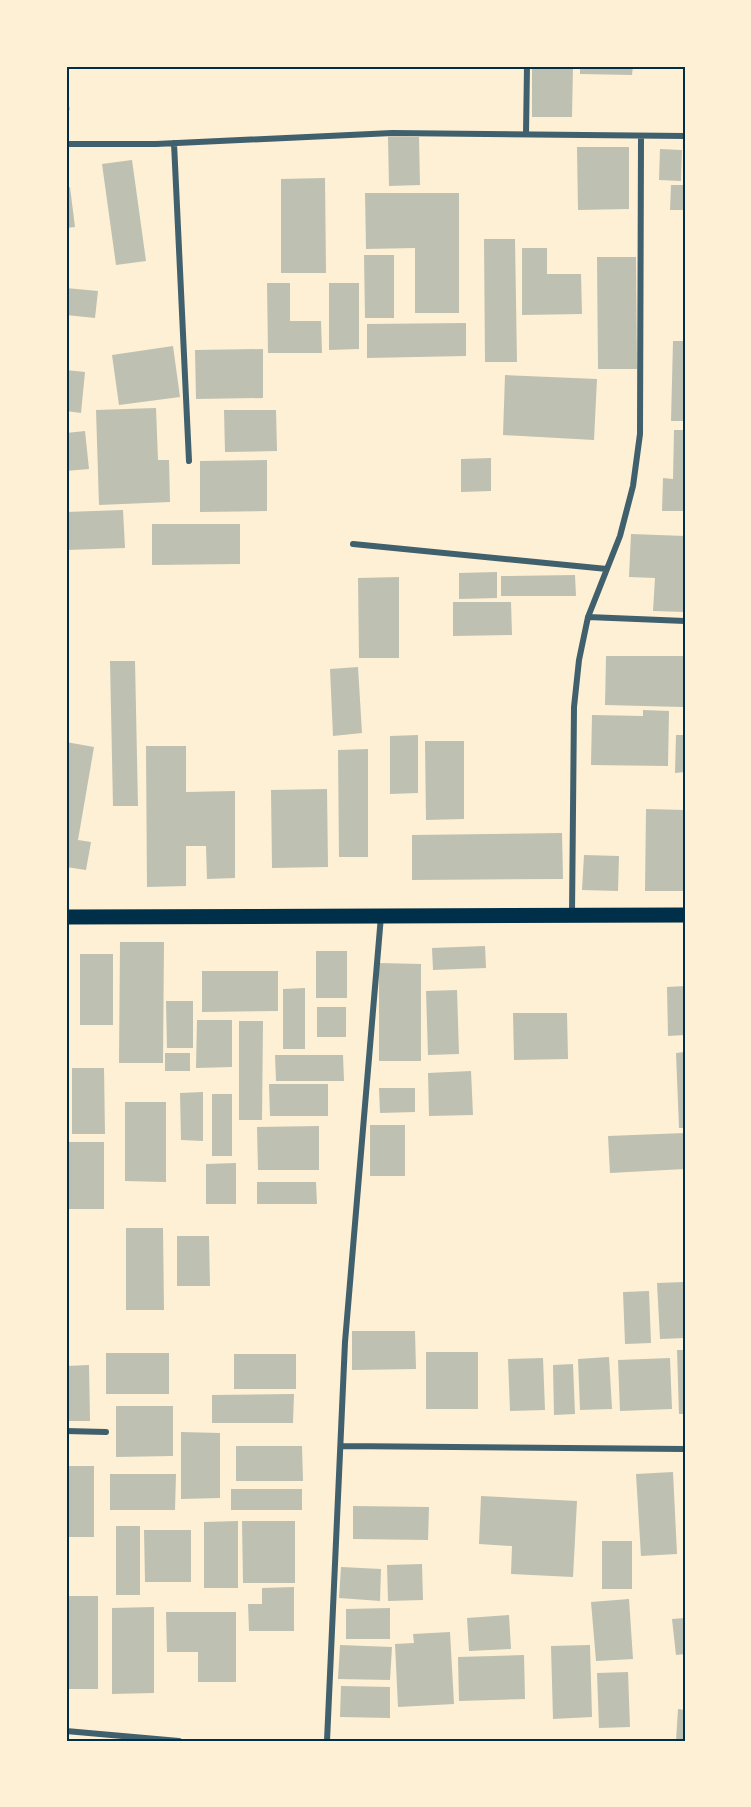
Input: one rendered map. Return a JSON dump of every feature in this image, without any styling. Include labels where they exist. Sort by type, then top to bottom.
[{"type":"main road","points":[[66,917],[685,915]]},
{"type":"street","points":[[526,134],[527,66]]},
{"type":"street","points":[[66,144],[174,144],[392,133],[685,136]]},
{"type":"street","points":[[572,915],[574,707],[579,660],[588,617],[620,536],[633,486],[640,434],[641,137]]},
{"type":"street","points":[[174,144],[189,461]]},
{"type":"street","points":[[353,544],[607,569]]},
{"type":"street","points":[[588,617],[685,621]]},
{"type":"street","points":[[327,1741],[345,1342],[381,916]]},
{"type":"street","points":[[66,1431],[106,1432]]},
{"type":"street","points":[[341,1446],[685,1449]]},
{"type":"street","points":[[66,1731],[179,1741]]},
{"type":"building","points":[[532,66],[573,66],[572,117],[532,117]]},
{"type":"building","points":[[580,66],[633,66],[632,75],[580,74]]},
{"type":"building","points":[[66,91],[70,110],[66,111]]},
{"type":"building","points":[[388,137],[419,137],[420,185],[389,186]]},
{"type":"building","points":[[577,147],[629,147],[629,209],[578,210]]},
{"type":"building","points":[[660,149],[682,150],[681,181],[659,180]]},
{"type":"building","points":[[132,160],[146,261],[116,265],[102,164]]},
{"type":"building","points":[[325,178],[326,273],[281,273],[281,179]]},
{"type":"building","points":[[671,185],[685,185],[685,210],[670,210]]},
{"type":"building","points":[[70,187],[75,227],[66,228],[66,188]]},
{"type":"building","points":[[365,193],[459,193],[459,313],[415,313],[415,248],[366,249]]},
{"type":"building","points":[[484,239],[515,239],[517,362],[485,362]]},
{"type":"building","points":[[522,248],[547,248],[547,274],[581,274],[582,314],[522,315]]},
{"type":"building","points":[[364,255],[394,255],[394,318],[365,318]]},
{"type":"building","points":[[597,257],[636,257],[637,369],[598,369]]},
{"type":"building","points":[[267,283],[290,283],[290,321],[321,321],[322,353],[268,353]]},
{"type":"building","points":[[329,283],[359,283],[359,349],[329,350]]},
{"type":"building","points":[[66,288],[98,291],[95,318],[66,315]]},
{"type":"building","points":[[466,323],[466,356],[367,358],[367,324]]},
{"type":"building","points":[[673,341],[685,341],[685,421],[671,421]]},
{"type":"building","points":[[173,346],[180,397],[119,405],[112,355]]},
{"type":"building","points":[[263,349],[263,398],[196,399],[195,350]]},
{"type":"building","points":[[66,370],[85,372],[81,413],[66,411]]},
{"type":"building","points":[[505,375],[597,379],[594,440],[503,435]]},
{"type":"building","points":[[156,408],[158,460],[169,460],[170,502],[99,505],[96,410]]},
{"type":"building","points":[[224,410],[276,410],[277,451],[225,452]]},
{"type":"building","points":[[674,430],[685,430],[685,511],[662,511],[663,478],[673,479]]},
{"type":"building","points":[[85,431],[89,469],[66,471],[66,433]]},
{"type":"building","points":[[491,458],[491,491],[461,492],[461,459]]},
{"type":"building","points":[[267,460],[267,511],[200,512],[200,461]]},
{"type":"building","points":[[123,510],[125,548],[66,550],[66,512]]},
{"type":"building","points":[[152,524],[240,524],[240,564],[152,565]]},
{"type":"building","points":[[631,534],[685,536],[685,612],[653,611],[655,578],[629,577]]},
{"type":"building","points":[[497,572],[497,598],[459,599],[459,573]]},
{"type":"building","points":[[575,575],[576,596],[501,596],[501,576]]},
{"type":"building","points":[[399,577],[399,658],[359,658],[358,578]]},
{"type":"building","points":[[453,602],[511,602],[512,635],[453,636]]},
{"type":"building","points":[[606,656],[684,656],[683,707],[605,705]]},
{"type":"building","points":[[110,661],[135,661],[138,806],[113,806]]},
{"type":"building","points":[[358,667],[362,733],[333,736],[330,669]]},
{"type":"building","points":[[643,710],[669,711],[668,766],[591,765],[592,715],[643,716]]},
{"type":"building","points":[[418,735],[418,793],[390,794],[390,736]]},
{"type":"building","points":[[676,735],[685,735],[685,772],[675,773]]},
{"type":"building","points":[[425,741],[464,741],[464,819],[426,820]]},
{"type":"building","points":[[66,742],[94,747],[78,840],[91,842],[86,870],[66,867]]},
{"type":"building","points":[[146,746],[186,746],[186,792],[235,791],[235,878],[207,879],[206,846],[186,846],[186,886],[147,887]]},
{"type":"building","points":[[368,749],[368,857],[339,857],[338,750]]},
{"type":"building","points":[[327,789],[328,867],[272,868],[271,790]]},
{"type":"building","points":[[646,809],[685,810],[685,891],[645,891]]},
{"type":"building","points":[[562,833],[563,879],[412,880],[412,835]]},
{"type":"building","points":[[584,855],[619,856],[618,891],[582,890]]},
{"type":"building","points":[[120,942],[164,942],[163,1063],[119,1063]]},
{"type":"building","points":[[485,946],[486,968],[433,970],[432,948]]},
{"type":"building","points":[[316,951],[347,951],[347,998],[316,998]]},
{"type":"building","points":[[80,954],[113,954],[113,1025],[80,1025]]},
{"type":"building","points":[[379,963],[421,964],[421,1061],[379,1061]]},
{"type":"building","points":[[202,971],[278,971],[278,1011],[202,1012]]},
{"type":"building","points":[[685,986],[685,1035],[668,1036],[667,987]]},
{"type":"building","points":[[305,988],[305,1049],[283,1049],[283,989]]},
{"type":"building","points":[[457,990],[459,1054],[428,1055],[426,991]]},
{"type":"building","points":[[166,1001],[193,1001],[193,1048],[167,1048]]},
{"type":"building","points":[[317,1007],[346,1007],[346,1037],[317,1037]]},
{"type":"building","points":[[513,1013],[567,1013],[568,1059],[514,1060]]},
{"type":"building","points":[[197,1020],[232,1020],[232,1067],[196,1068]]},
{"type":"building","points":[[239,1021],[263,1021],[262,1120],[239,1120]]},
{"type":"building","points":[[685,1052],[685,1128],[679,1128],[676,1053]]},
{"type":"building","points":[[165,1053],[190,1053],[190,1071],[165,1071]]},
{"type":"building","points":[[275,1055],[343,1055],[344,1081],[276,1081]]},
{"type":"building","points":[[72,1068],[104,1068],[105,1134],[72,1134]]},
{"type":"building","points":[[471,1071],[473,1115],[429,1116],[428,1073]]},
{"type":"building","points":[[269,1084],[328,1084],[328,1116],[270,1116]]},
{"type":"building","points":[[379,1088],[415,1088],[415,1112],[380,1113]]},
{"type":"building","points":[[203,1092],[203,1141],[181,1140],[180,1093]]},
{"type":"building","points":[[212,1094],[232,1094],[232,1156],[212,1156]]},
{"type":"building","points":[[125,1102],[166,1102],[166,1182],[125,1181]]},
{"type":"building","points":[[370,1125],[405,1125],[405,1176],[370,1176]]},
{"type":"building","points":[[319,1126],[319,1170],[258,1170],[257,1127]]},
{"type":"building","points":[[685,1133],[685,1169],[610,1173],[608,1136]]},
{"type":"building","points":[[69,1142],[104,1142],[104,1209],[69,1209]]},
{"type":"building","points":[[236,1163],[236,1204],[206,1204],[206,1164]]},
{"type":"building","points":[[257,1182],[316,1182],[317,1204],[257,1204]]},
{"type":"building","points":[[126,1228],[163,1228],[164,1310],[126,1310]]},
{"type":"building","points":[[177,1236],[209,1236],[210,1286],[177,1286]]},
{"type":"building","points":[[685,1282],[685,1338],[660,1339],[657,1283]]},
{"type":"building","points":[[649,1291],[651,1343],[625,1344],[623,1292]]},
{"type":"building","points":[[352,1331],[415,1331],[416,1369],[352,1370]]},
{"type":"building","points":[[677,1350],[685,1350],[685,1414],[679,1414]]},
{"type":"building","points":[[426,1352],[478,1352],[478,1409],[426,1409]]},
{"type":"building","points":[[106,1353],[169,1353],[169,1394],[106,1394]]},
{"type":"building","points":[[234,1354],[296,1354],[296,1389],[234,1389]]},
{"type":"building","points":[[609,1357],[612,1409],[580,1410],[578,1359]]},
{"type":"building","points":[[543,1358],[545,1410],[510,1411],[508,1359]]},
{"type":"building","points":[[670,1358],[672,1409],[620,1411],[618,1360]]},
{"type":"building","points":[[573,1364],[575,1414],[554,1415],[553,1365]]},
{"type":"building","points":[[89,1365],[90,1421],[66,1421],[66,1366]]},
{"type":"building","points":[[294,1394],[293,1423],[212,1423],[212,1395]]},
{"type":"building","points":[[116,1406],[173,1406],[173,1456],[116,1457]]},
{"type":"building","points":[[181,1432],[220,1433],[220,1498],[181,1499]]},
{"type":"building","points":[[236,1446],[302,1446],[303,1481],[236,1481]]},
{"type":"building","points":[[66,1466],[94,1466],[94,1537],[66,1537]]},
{"type":"building","points":[[673,1472],[677,1554],[641,1556],[636,1474]]},
{"type":"building","points":[[110,1474],[176,1474],[175,1510],[110,1510]]},
{"type":"building","points":[[231,1489],[302,1489],[302,1510],[231,1510]]},
{"type":"building","points":[[481,1496],[577,1501],[573,1577],[511,1574],[512,1546],[479,1544]]},
{"type":"building","points":[[353,1506],[429,1507],[428,1540],[353,1539]]},
{"type":"building","points":[[238,1521],[238,1588],[204,1588],[204,1522]]},
{"type":"building","points":[[242,1521],[295,1521],[295,1583],[243,1583]]},
{"type":"building","points":[[116,1526],[140,1526],[140,1595],[116,1595]]},
{"type":"building","points":[[144,1530],[191,1530],[191,1582],[145,1582]]},
{"type":"building","points":[[602,1541],[632,1541],[632,1589],[602,1589]]},
{"type":"building","points":[[422,1564],[423,1600],[388,1601],[387,1565]]},
{"type":"building","points":[[341,1567],[381,1569],[380,1601],[339,1598]]},
{"type":"building","points":[[294,1587],[294,1631],[249,1631],[248,1604],[262,1604],[262,1588]]},
{"type":"building","points":[[66,1596],[98,1596],[98,1689],[66,1689]]},
{"type":"building","points":[[629,1599],[633,1659],[596,1661],[591,1602]]},
{"type":"building","points":[[154,1607],[154,1693],[112,1694],[112,1608]]},
{"type":"building","points":[[390,1608],[390,1639],[346,1639],[346,1609]]},
{"type":"building","points":[[166,1612],[236,1612],[236,1682],[198,1682],[198,1652],[167,1652]]},
{"type":"building","points":[[509,1615],[511,1649],[469,1651],[467,1618]]},
{"type":"building","points":[[685,1618],[685,1654],[676,1655],[672,1619]]},
{"type":"building","points":[[450,1632],[454,1704],[398,1707],[395,1644],[414,1643],[413,1634]]},
{"type":"building","points":[[340,1645],[392,1647],[390,1680],[338,1679]]},
{"type":"building","points":[[590,1645],[592,1717],[553,1719],[551,1646]]},
{"type":"building","points":[[524,1655],[525,1699],[459,1701],[458,1657]]},
{"type":"building","points":[[628,1672],[630,1727],[599,1728],[597,1673]]},
{"type":"building","points":[[341,1686],[390,1687],[390,1718],[340,1717]]},
{"type":"building","points":[[678,1709],[685,1710],[685,1741],[676,1741]]}]
